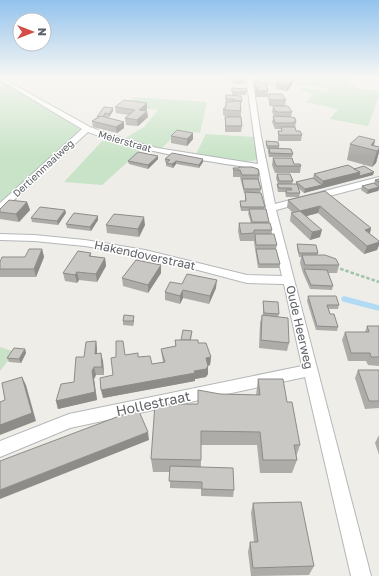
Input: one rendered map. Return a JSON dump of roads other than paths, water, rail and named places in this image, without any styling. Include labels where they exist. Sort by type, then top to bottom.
[{"type":"street","name":"Meierstraat","points":[[44,104],[87,129],[108,137],[140,146],[263,168]]},
{"type":"street","name":"Oude Heerweg","points":[[253,104],[271,208],[361,576]]},
{"type":"street","name":"Dertienmaalweg","points":[[0,208],[87,129]]},
{"type":"street","points":[[271,208],[379,180]]},
{"type":"street","name":"Hakendoverstraat","points":[[0,237],[34,238],[85,243],[145,253],[247,279],[289,280]]},
{"type":"street","name":"Hollestraat","points":[[0,449],[69,421],[310,370]]},
{"type":"waterway","points":[[348,300],[344,299],[379,308]]}]
